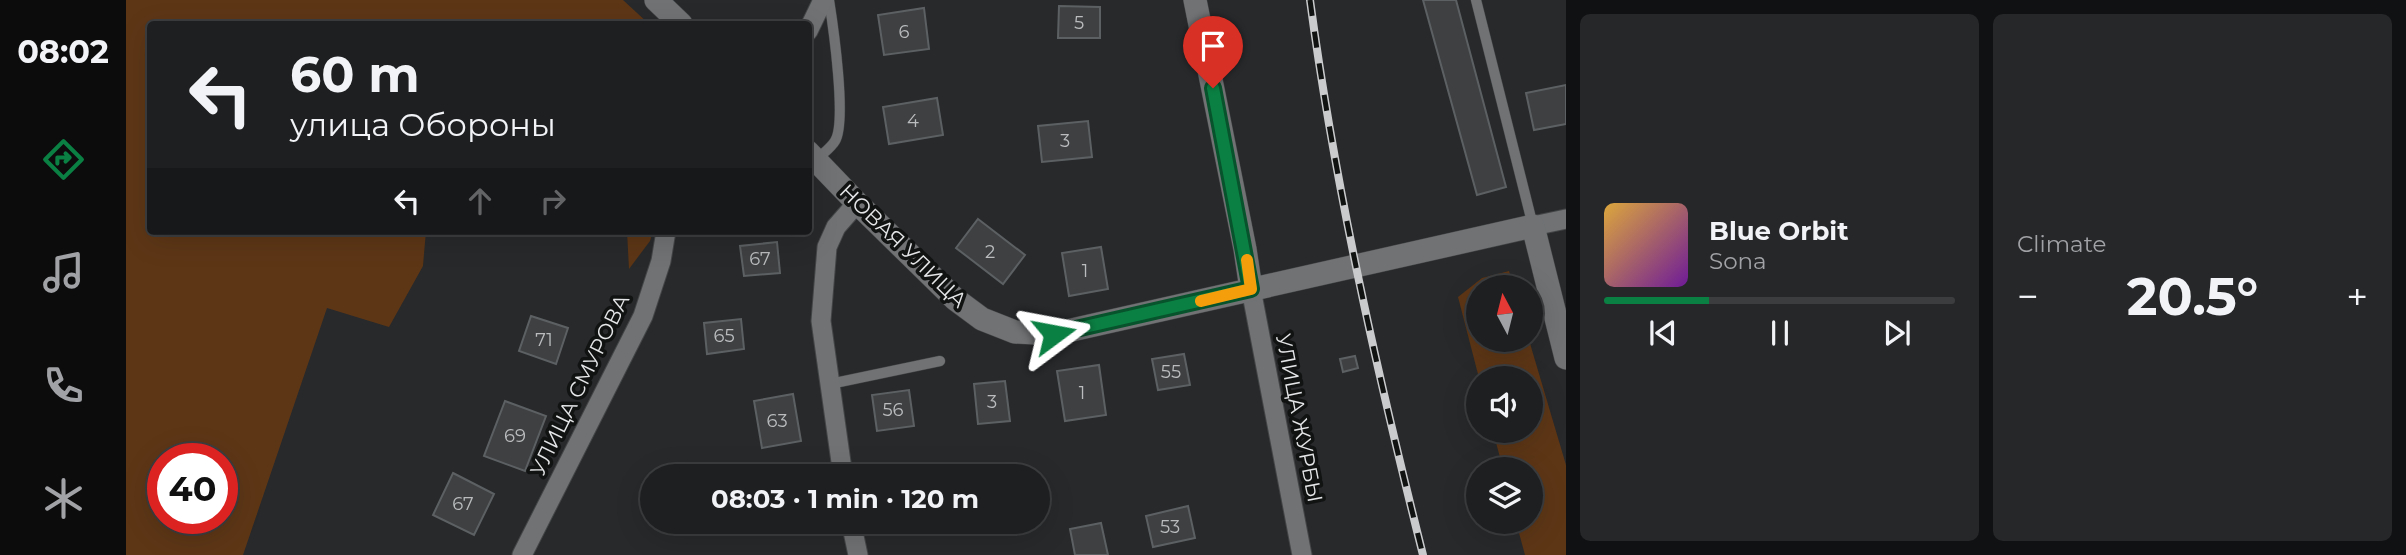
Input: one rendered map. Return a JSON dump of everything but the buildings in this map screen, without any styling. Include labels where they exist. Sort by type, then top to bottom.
[{"type":"street","points":[[656,0],[678,21]]},
{"type":"street","points":[[812,23],[823,0]]},
{"type":"street","points":[[1195,0],[1251,289]]},
{"type":"street","name":"НОВАЯ УЛИЦА","points":[[812,156],[955,299],[982,319],[1015,332],[1054,334],[1533,226]]},
{"type":"street","points":[[841,464],[821,321],[827,247],[836,227],[857,203]]},
{"type":"street","points":[[1566,219],[1533,226],[1566,358]]},
{"type":"street","name":"УЛИЦА СМУРОВА","points":[[521,554],[643,316],[661,261],[665,235]]},
{"type":"street","name":"УЛИЦА ЖУРБЫ","points":[[1251,289],[1302,555]]},
{"type":"street","points":[[854,534],[858,555]]},
{"type":"lane","points":[[812,156],[836,139],[839,120],[837,48],[829,0]]},
{"type":"lane","points":[[1476,0],[1533,226]]},
{"type":"lane","points":[[830,384],[940,361]]},
{"type":"shaded area","points":[[126,0],[623,0],[646,21],[147,21],[147,235],[426,235],[423,266],[389,327],[327,308],[243,555],[126,555]]},
{"type":"shaded area","points":[[627,235],[652,235],[650,241],[629,269]]},
{"type":"shaded area","points":[[1509,271],[1510,275],[1494,275]]},
{"type":"shaded area","points":[[1466,291],[1466,328],[1458,297]]},
{"type":"shaded area","points":[[1472,352],[1533,352],[1537,366],[1476,366]]},
{"type":"shaded area","points":[[1543,387],[1566,465],[1566,555],[1525,555],[1519,534],[1543,534],[1543,457],[1500,457],[1496,443],[1543,443]]},
{"type":"railway","points":[[1310,0],[1332,140],[1359,279],[1423,555]]},
{"type":"slow traffic","points":[[1201,301],[1251,289],[1247,260]]},
{"type":"route","points":[[1054,334],[1251,289],[1213,88]]}]
